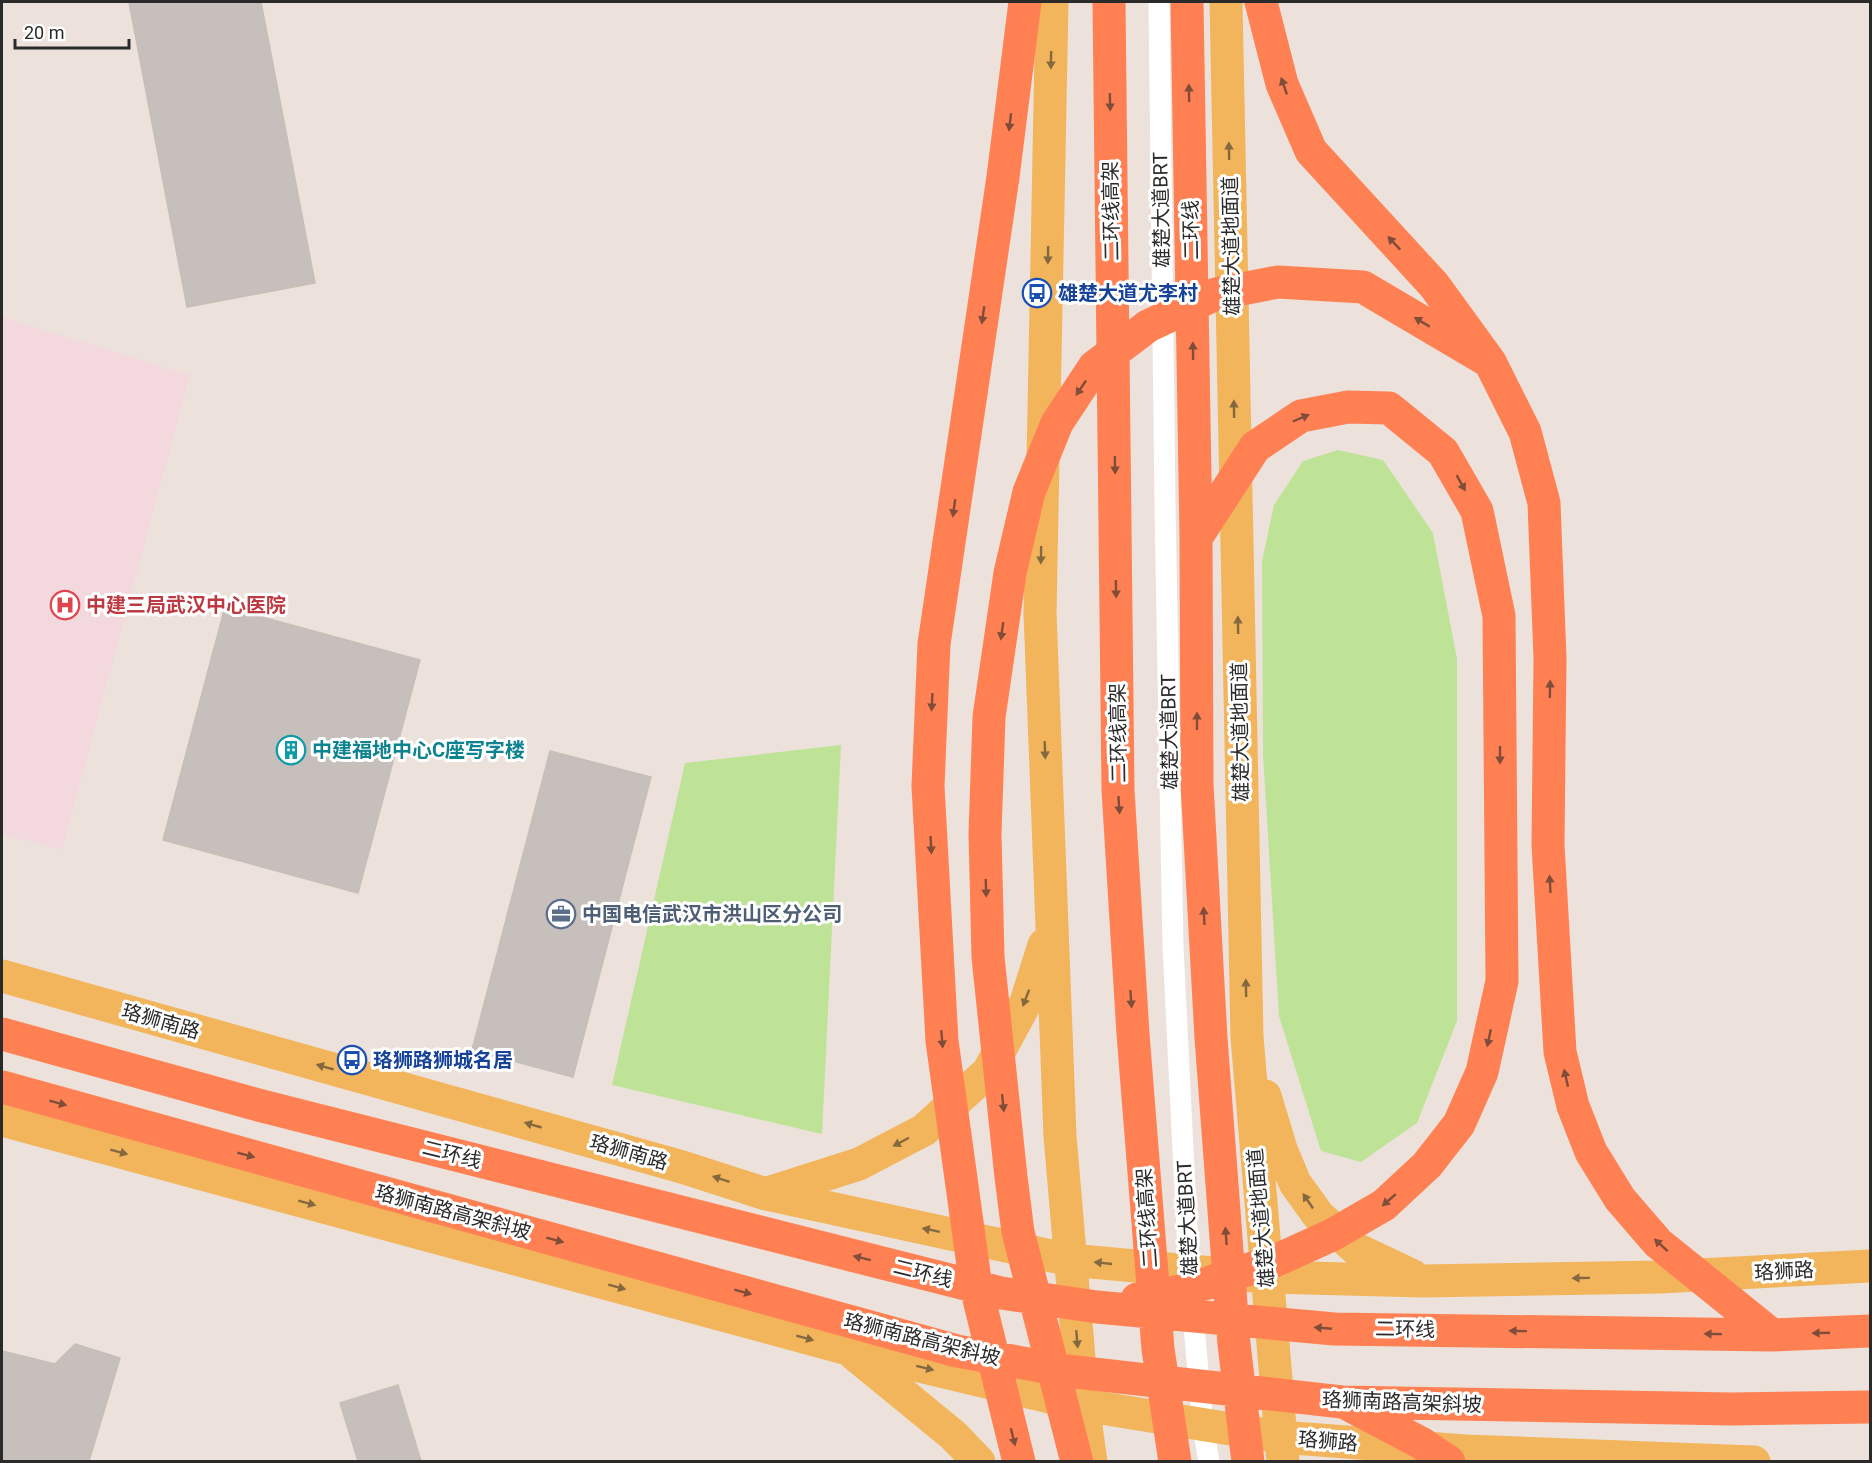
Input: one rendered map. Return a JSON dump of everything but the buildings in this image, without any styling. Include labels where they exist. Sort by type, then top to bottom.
[{"type":"highway","points":[[1019,1461],[976,1287],[944,1053],[928,786],[934,644],[1003,177],[1025,2]]},
{"type":"highway","name":"二环线高架","points":[[1108,2],[1118,789],[1133,1034],[1158,1348],[1175,1461]]},
{"type":"highway","name":"二环线","points":[[1188,2],[1196,538],[1197,784],[1211,1038],[1234,1344],[1248,1461]]},
{"type":"highway","points":[[1261,2],[1282,84],[1311,151],[1434,285],[1490,362],[1525,432],[1544,503],[1550,658],[1548,845],[1560,1052],[1573,1106],[1591,1152],[1620,1199],[1658,1243],[1772,1335]]},
{"type":"highway","points":[[1077,1461],[1018,1232],[988,957],[985,834],[989,717],[1010,573],[1029,492],[1057,423],[1094,368],[1148,326],[1216,294],[1278,282],[1363,287],[1490,362]]},
{"type":"highway","points":[[1097,1307],[1186,1290],[1277,1260],[1332,1236],[1384,1205],[1427,1165],[1459,1124],[1482,1072],[1502,981],[1499,616],[1477,512],[1443,452],[1389,408],[1348,407],[1301,416],[1255,447],[1196,538]]},
{"type":"highway","name":"二环线","points":[[2,1034],[262,1106],[1001,1293],[1097,1307],[1334,1329],[1772,1335],[1870,1331]]},
{"type":"highway","name":"珞狮南路高架斜坡","points":[[2,1087],[957,1351],[1067,1371],[1342,1402],[1731,1409],[1870,1407]]},
{"type":"highway","points":[[1342,1402],[1421,1443],[1449,1461]]},
{"type":"main road","points":[[1052,2],[1040,613],[1060,1136],[1083,1405],[1091,1461]]},
{"type":"main road","name":"雄楚大道地面道","points":[[1226,2],[1247,1037],[1281,1449]]},
{"type":"main road","points":[[766,1194],[859,1164],[924,1130],[988,1072],[1026,1002],[1051,923]]},
{"type":"main road","name":"珞狮南路","points":[[2,976],[682,1167],[766,1194],[1070,1260],[1266,1277]]},
{"type":"main road","points":[[1247,1037],[1281,1149],[1295,1183],[1318,1215],[1356,1250],[1422,1281]]},
{"type":"main road","points":[[2,1120],[848,1349],[1083,1405]]},
{"type":"main road","name":"珞狮路","points":[[1266,1277],[1422,1281],[1659,1277],[1870,1266]]},
{"type":"main road","points":[[848,1349],[953,1436],[979,1461]]},
{"type":"main road","name":"珞狮路","points":[[1083,1405],[1203,1426],[1281,1449],[1465,1451],[1754,1461]]},
{"type":"lane","name":"雄楚大道BRT","points":[[1159,2],[1173,947],[1189,1271],[1203,1426],[1209,1461]]},
{"type":"shaded area","name":"中建三局武汉中心医院","points":[[2,317],[190,375],[62,850],[2,834]]},
{"type":"green space","points":[[1338,450],[1383,460],[1433,533],[1457,659],[1457,1021],[1417,1123],[1361,1162],[1321,1151],[1279,1016],[1263,754],[1262,561],[1274,505],[1303,461]]},
{"type":"green space","points":[[841,745],[822,1134],[612,1085],[685,763]]},
{"type":"place","name":"雄楚大道尤李村","points":[[1037,293]]},
{"type":"place","name":"中建三局武汉中心医院","points":[[65,605]]},
{"type":"place","name":"中建福地中心C座写字楼","points":[[291,750]]},
{"type":"place","name":"中国电信武汉市洪山区分公司","points":[[561,914]]},
{"type":"place","name":"珞狮路狮城名居","points":[[352,1060]]}]
